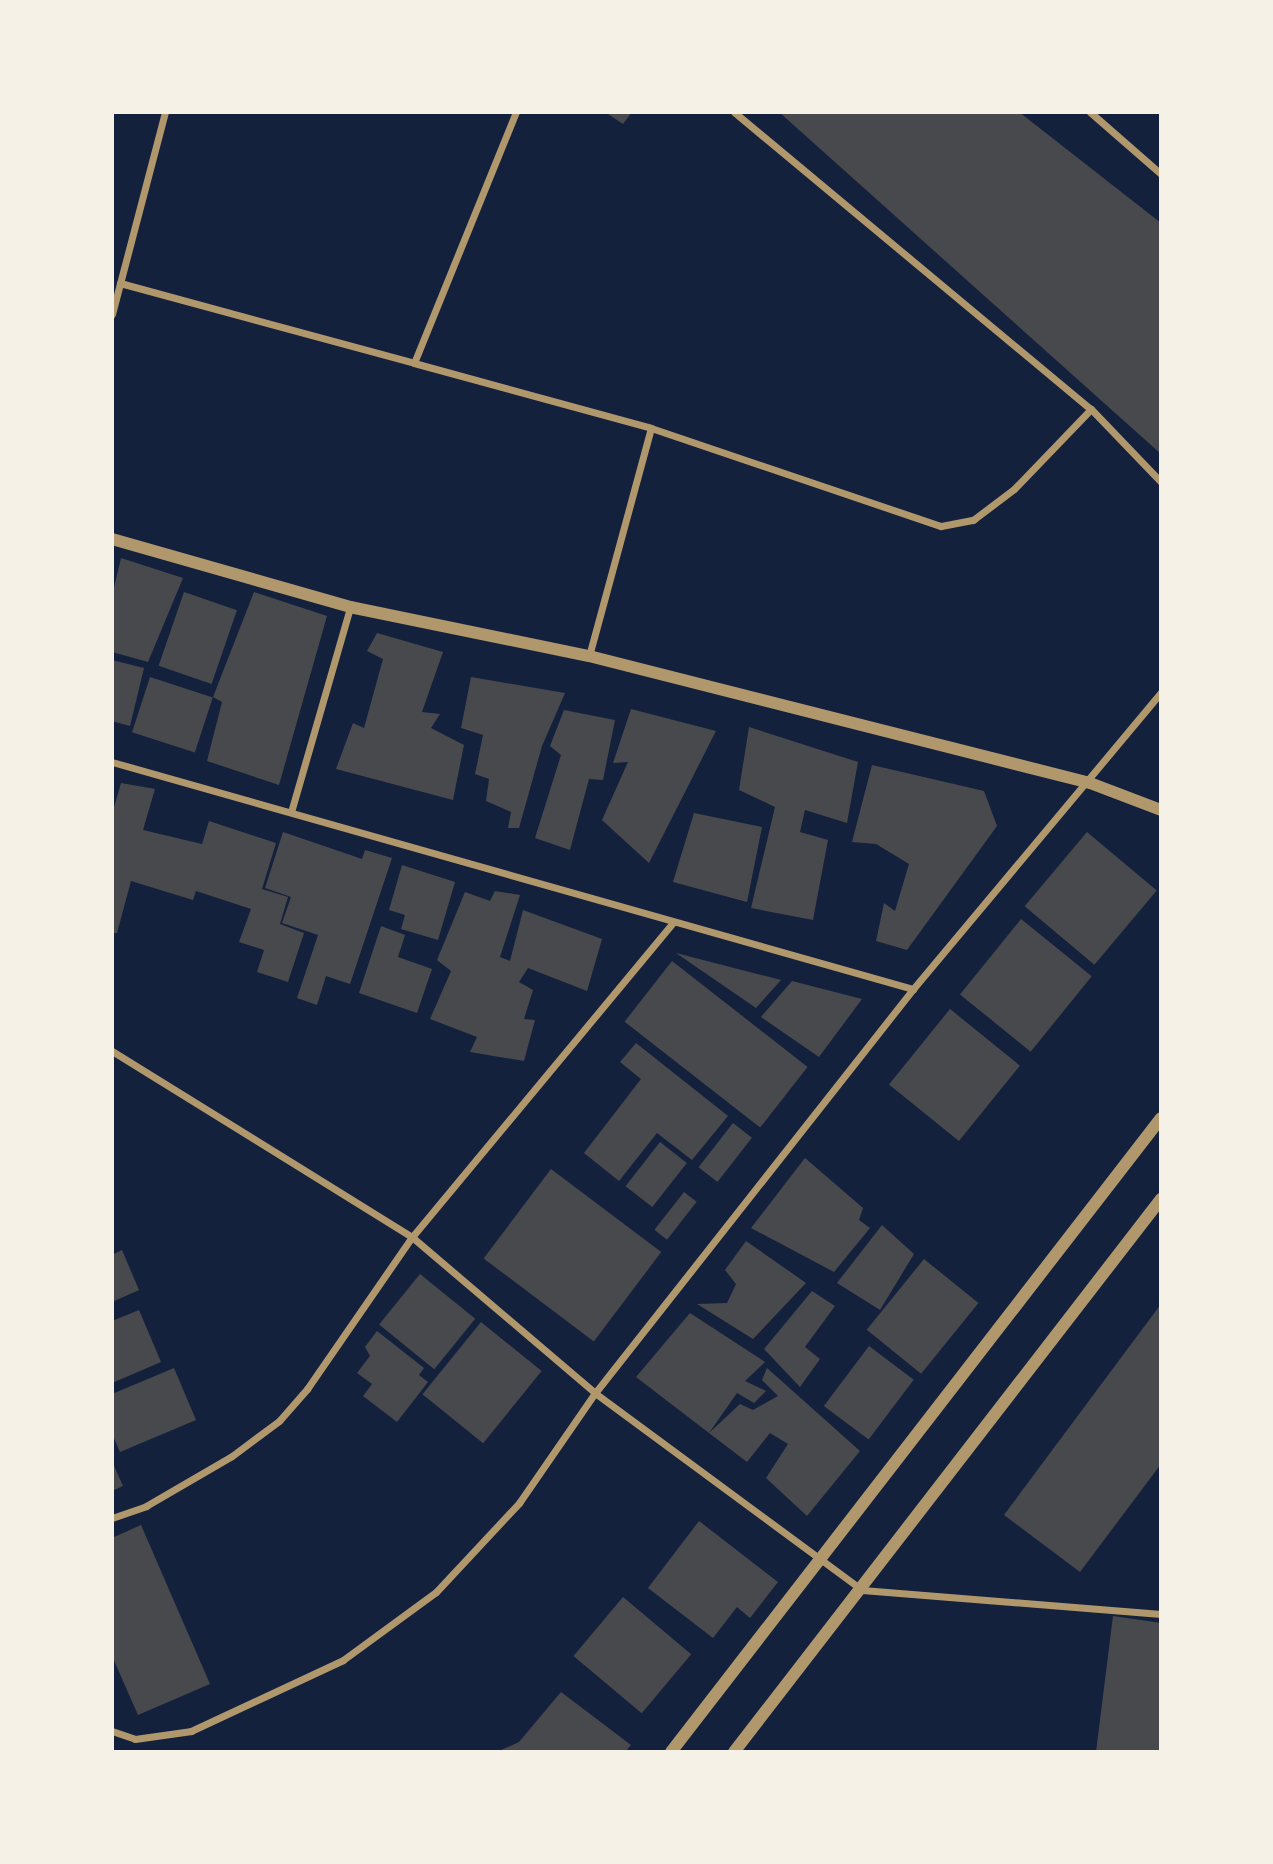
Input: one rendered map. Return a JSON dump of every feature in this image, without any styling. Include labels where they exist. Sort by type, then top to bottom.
[{"type":"street","points":[[112,314],[165,112]]},
{"type":"street","points":[[414,363],[516,112]]},
{"type":"street","points":[[734,112],[1091,409],[1161,482]]},
{"type":"street","points":[[1090,112],[1161,174]]},
{"type":"street","points":[[120,283],[651,428],[941,526],[973,520],[1003,497],[1091,409]]},
{"type":"street","points":[[589,656],[651,428]]},
{"type":"street","points":[[112,539],[351,607],[589,656],[1090,783],[1161,810]]},
{"type":"street","points":[[291,812],[351,607]]},
{"type":"street","points":[[112,1731],[135,1739],[191,1731],[343,1660],[436,1591],[519,1503],[595,1393],[913,989],[1090,783],[1161,692]]},
{"type":"street","points":[[112,762],[672,924],[913,989]]},
{"type":"street","points":[[112,1518],[146,1506],[232,1456],[279,1421],[307,1389],[412,1237],[672,924]]},
{"type":"street","points":[[112,1051],[412,1237],[595,1393],[821,1563],[862,1590],[1161,1614]]},
{"type":"street","points":[[671,1752],[821,1563],[1161,1118]]},
{"type":"street","points":[[734,1752],[862,1590],[1161,1199]]},
{"type":"building","points":[[605,112],[632,112],[623,124]]},
{"type":"building","points":[[779,112],[1019,112],[1161,223],[1161,454]]},
{"type":"building","points":[[121,558],[183,578],[148,662],[112,652],[112,596]]},
{"type":"building","points":[[184,592],[237,610],[212,684],[159,666]]},
{"type":"building","points":[[254,592],[327,616],[279,785],[207,761],[222,702],[213,697]]},
{"type":"building","points":[[377,633],[443,652],[422,712],[440,714],[431,728],[464,745],[453,800],[336,769],[353,723],[364,728],[383,659],[367,651]]},
{"type":"building","points":[[112,660],[144,668],[130,726],[112,721]]},
{"type":"building","points":[[150,677],[213,697],[195,753],[132,732]]},
{"type":"building","points":[[471,677],[565,693],[542,746],[519,828],[508,828],[511,812],[486,801],[489,779],[475,774],[483,735],[461,728]]},
{"type":"building","points":[[631,709],[716,731],[649,863],[602,820],[628,762],[613,763]]},
{"type":"building","points":[[564,710],[615,720],[603,780],[589,779],[570,850],[535,838],[561,755],[550,746]]},
{"type":"building","points":[[749,727],[858,762],[847,823],[805,810],[800,832],[828,840],[813,920],[751,908],[775,807],[739,790]]},
{"type":"building","points":[[872,765],[984,791],[997,826],[907,950],[876,941],[884,903],[895,911],[909,864],[876,844],[852,842]]},
{"type":"building","points":[[121,783],[155,789],[143,830],[202,844],[209,821],[276,843],[262,889],[288,897],[280,924],[304,933],[288,982],[257,972],[264,950],[239,942],[251,909],[196,891],[193,900],[131,881],[117,933],[112,933],[112,814]]},
{"type":"building","points":[[694,813],[762,827],[747,902],[673,882]]},
{"type":"building","points":[[283,832],[362,859],[365,850],[392,858],[350,984],[326,976],[317,1005],[297,998],[318,935],[282,923],[291,897],[265,888]]},
{"type":"building","points":[[1087,832],[1157,890],[1094,965],[1025,906]]},
{"type":"building","points":[[402,865],[455,882],[438,940],[401,929],[405,915],[389,910]]},
{"type":"building","points":[[495,891],[520,895],[500,957],[510,961],[523,910],[602,939],[587,991],[528,968],[519,982],[533,990],[524,1019],[535,1020],[524,1061],[470,1052],[477,1037],[430,1019],[451,971],[437,960],[465,892],[490,901]]},
{"type":"building","points":[[1021,919],[1092,976],[1031,1052],[960,994]]},
{"type":"building","points":[[381,926],[405,935],[398,957],[432,969],[417,1013],[359,993]]},
{"type":"building","points":[[676,953],[781,980],[756,1008]]},
{"type":"building","points":[[672,961],[808,1067],[760,1128],[625,1022]]},
{"type":"building","points":[[792,981],[862,999],[819,1057],[761,1017]]},
{"type":"building","points":[[950,1009],[1020,1066],[959,1141],[889,1084]]},
{"type":"building","points":[[636,1043],[728,1116],[692,1160],[657,1133],[619,1181],[584,1153],[641,1079],[620,1062]]},
{"type":"building","points":[[733,1123],[752,1138],[717,1182],[699,1167]]},
{"type":"building","points":[[660,1142],[687,1163],[652,1207],[626,1186]]},
{"type":"building","points":[[805,1158],[863,1208],[859,1220],[870,1228],[834,1272],[751,1228]]},
{"type":"building","points":[[551,1169],[661,1252],[594,1341],[484,1258]]},
{"type":"building","points":[[684,1192],[697,1202],[667,1240],[654,1230]]},
{"type":"building","points":[[882,1225],[914,1254],[880,1310],[837,1283]]},
{"type":"building","points":[[746,1241],[806,1283],[753,1339],[697,1304],[727,1303],[736,1284],[725,1270]]},
{"type":"building","points":[[122,1250],[139,1290],[112,1302],[112,1255]]},
{"type":"building","points":[[924,1259],[978,1303],[921,1374],[867,1330]]},
{"type":"building","points":[[420,1274],[475,1319],[434,1369],[379,1325]]},
{"type":"building","points":[[812,1291],[835,1306],[805,1347],[820,1359],[800,1387],[764,1349]]},
{"type":"building","points":[[1161,1304],[1161,1464],[1080,1572],[1004,1515]]},
{"type":"building","points":[[139,1310],[161,1362],[112,1383],[112,1321]]},
{"type":"building","points":[[690,1313],[765,1362],[745,1381],[766,1391],[754,1403],[737,1393],[709,1433],[636,1377]]},
{"type":"building","points":[[481,1322],[542,1371],[483,1443],[422,1394]]},
{"type":"building","points":[[377,1331],[424,1368],[419,1375],[428,1382],[397,1422],[363,1396],[372,1384],[357,1373],[370,1356],[365,1347]]},
{"type":"building","points":[[869,1346],[914,1380],[869,1440],[824,1406]]},
{"type":"building","points":[[174,1368],[196,1420],[120,1452],[112,1434],[112,1394]]},
{"type":"building","points":[[767,1368],[860,1451],[807,1516],[766,1478],[788,1444],[770,1433],[747,1462],[709,1433],[740,1404],[753,1410],[778,1396],[762,1380]]},
{"type":"building","points":[[112,1461],[123,1486],[112,1491]]},
{"type":"building","points":[[699,1521],[778,1582],[750,1618],[737,1607],[713,1638],[648,1588]]},
{"type":"building","points":[[141,1525],[210,1684],[138,1715],[112,1656],[112,1538]]},
{"type":"building","points":[[623,1597],[691,1654],[642,1713],[574,1656]]},
{"type":"building","points":[[1113,1616],[1161,1623],[1161,1752],[1096,1752]]},
{"type":"building","points":[[561,1692],[631,1745],[625,1752],[497,1752],[519,1742]]}]
